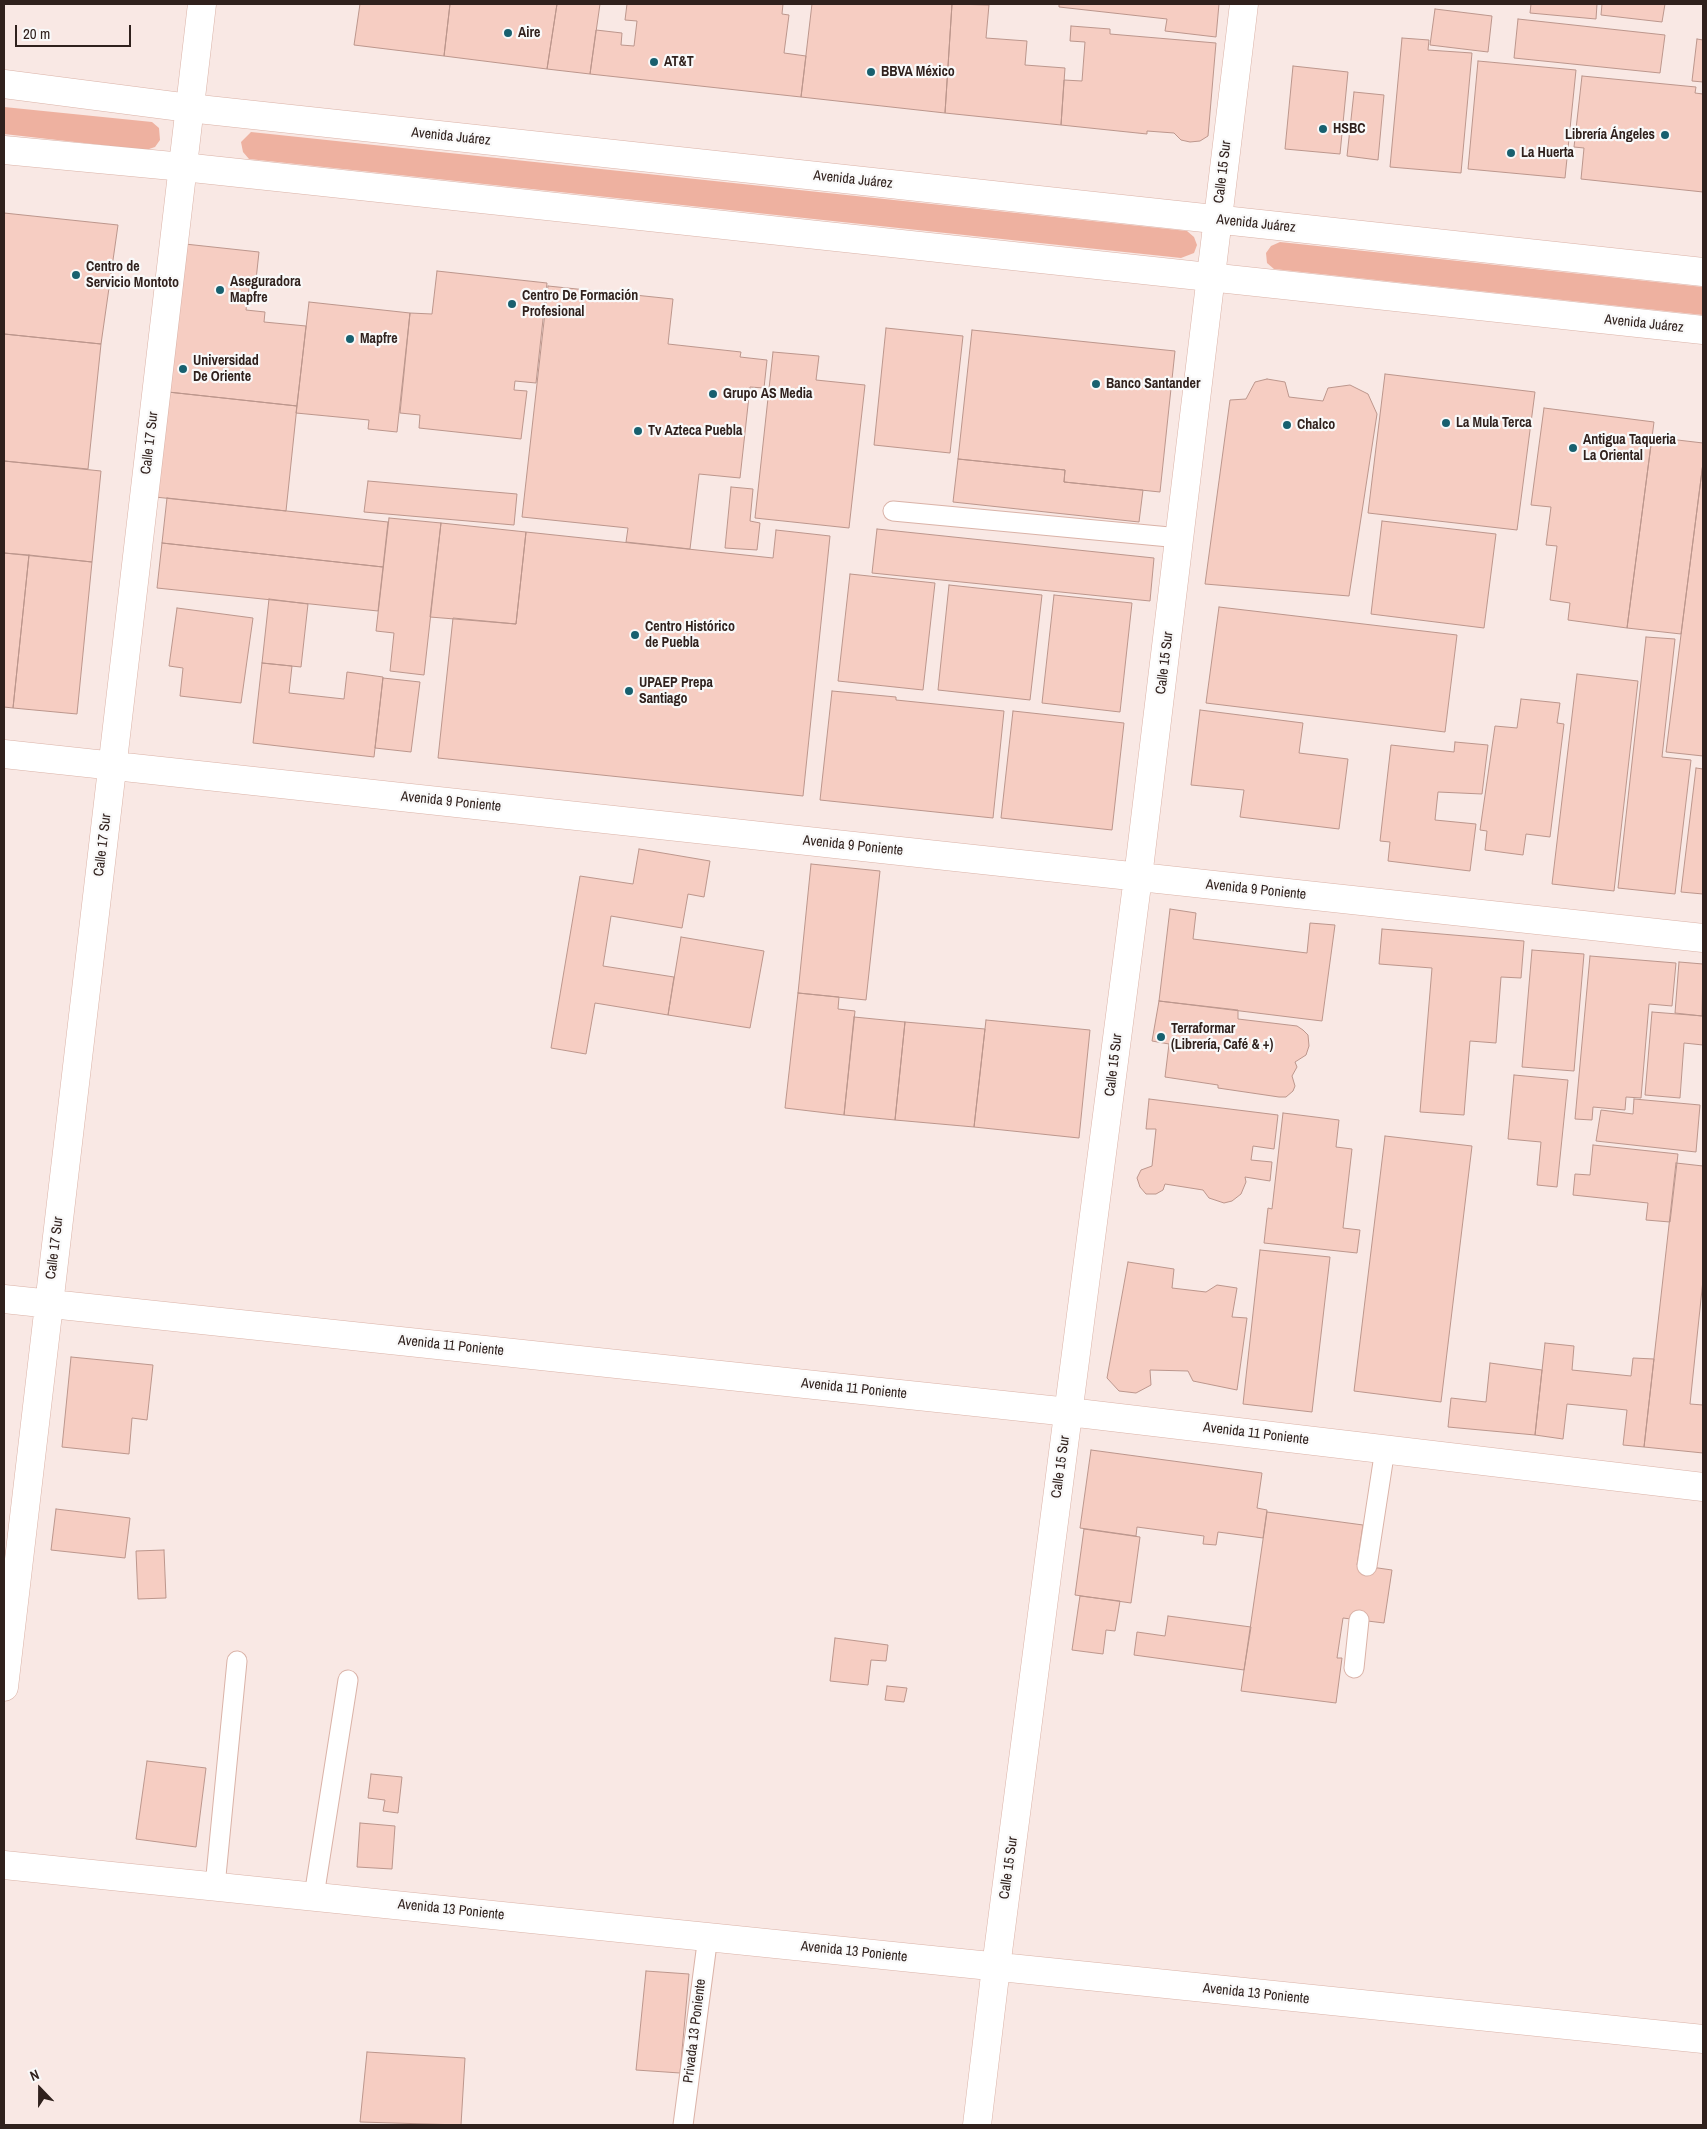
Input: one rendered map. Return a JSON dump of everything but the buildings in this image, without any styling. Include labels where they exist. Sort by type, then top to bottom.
[{"type":"street","name":"Calle 17 Sur","points":[[4,1687],[202,4]]},
{"type":"street","name":"Calle 15 Sur","points":[[977,2125],[1138,877],[1244,4]]},
{"type":"street","name":"Avenida Juárez","points":[[4,84],[189,108],[1703,272]]},
{"type":"street","name":"Avenida Juárez","points":[[4,150],[183,167],[1703,330]]},
{"type":"street","name":"Avenida 9 Poniente","points":[[4,754],[1703,938]]},
{"type":"street","name":"Avenida 11 Poniente","points":[[4,1299],[1069,1412],[1703,1486]]},
{"type":"street","name":"Avenida 13 Poniente","points":[[4,1865],[1703,2039]]},
{"type":"lane","points":[[893,511],[1180,538]]},
{"type":"lane","points":[[1367,1566],[1385,1449]]},
{"type":"lane","points":[[1354,1668],[1359,1620]]},
{"type":"lane","points":[[214,1886],[238,1661]]},
{"type":"lane","points":[[314,1896],[348,1680]]},
{"type":"lane","name":"Privada 13 Poniente","points":[[683,2125],[708,1936]]},
{"type":"shaded area","points":[[4,107],[152,122],[159,128],[160,140],[155,147],[146,150],[4,134]]},
{"type":"shaded area","points":[[251,132],[1187,231],[1194,237],[1197,245],[1194,253],[1181,258],[249,159],[243,152],[241,142]]},
{"type":"shaded area","points":[[1280,242],[1703,287],[1703,315],[1274,269],[1267,263],[1266,253],[1271,246]]},
{"type":"place","name":"Aire","points":[[508,33]]},
{"type":"place","name":"AT&T","points":[[654,62]]},
{"type":"place","name":"BBVA México","points":[[871,72]]},
{"type":"place","name":"HSBC","points":[[1323,129]]},
{"type":"place","name":"Librería Ángeles","points":[[1665,135]]},
{"type":"place","name":"La Huerta","points":[[1511,153]]},
{"type":"place","name":"Centro de Servicio Montoto","points":[[76,275]]},
{"type":"place","name":"Aseguradora Mapfre","points":[[220,290]]},
{"type":"place","name":"Centro De Formación Profesional","points":[[512,304]]},
{"type":"place","name":"Mapfre","points":[[350,339]]},
{"type":"place","name":"Universidad De Oriente","points":[[183,369]]},
{"type":"place","name":"Banco Santander","points":[[1096,384]]},
{"type":"place","name":"Grupo AS Media","points":[[713,394]]},
{"type":"place","name":"La Mula Terca","points":[[1446,423]]},
{"type":"place","name":"Chalco","points":[[1287,425]]},
{"type":"place","name":"Tv Azteca Puebla","points":[[638,431]]},
{"type":"place","name":"Antigua Taqueria La Oriental","points":[[1573,448]]},
{"type":"place","name":"Centro Histórico de Puebla","points":[[635,635]]},
{"type":"place","name":"UPAEP Prepa Santiago","points":[[629,691]]},
{"type":"place","name":"Terraformar (Librería, Café & +)","points":[[1161,1037]]}]
